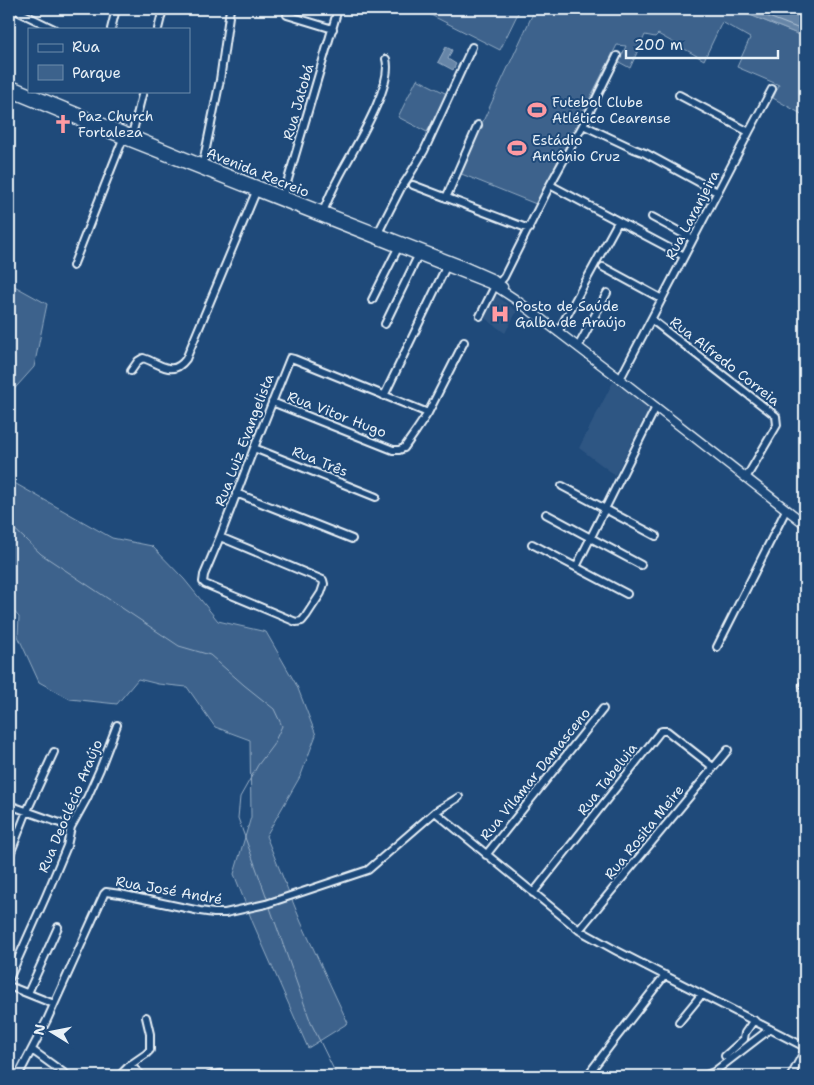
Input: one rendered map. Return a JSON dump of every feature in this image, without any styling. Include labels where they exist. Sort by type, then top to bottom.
[{"type":"main road","name":"Avenida Recreio","points":[[9,84],[48,104],[128,139],[377,236],[456,263],[491,278],[497,285]]},
{"type":"main road","name":"Avenida Recreio","points":[[9,92],[48,104]]},
{"type":"main road","name":"Avenida Recreio","points":[[377,236],[398,248],[497,285]]},
{"type":"main road","points":[[497,285],[805,524]]},
{"type":"street","points":[[12,9],[52,28]]},
{"type":"street","points":[[111,28],[116,9]]},
{"type":"street","points":[[158,28],[164,9]]},
{"type":"street","points":[[202,167],[220,80],[230,9]]},
{"type":"street","name":"Rua Jatobá","points":[[283,199],[338,9]]},
{"type":"street","points":[[287,15],[332,30]]},
{"type":"street","points":[[377,236],[401,188],[424,151],[472,47]]},
{"type":"street","points":[[480,316],[497,285],[504,277],[617,56]]},
{"type":"street","points":[[322,214],[338,178],[379,98],[387,74],[386,59]]},
{"type":"street","name":"Rua Laranjeira","points":[[620,379],[772,89]]},
{"type":"street","points":[[73,266],[128,139],[142,92]]},
{"type":"street","points":[[679,95],[749,132]]},
{"type":"street","points":[[446,198],[478,125]]},
{"type":"street","points":[[583,125],[645,153],[717,192]]},
{"type":"street","points":[[413,185],[529,229]]},
{"type":"street","points":[[550,185],[684,256]]},
{"type":"street","points":[[131,371],[138,361],[143,358],[169,369],[182,365],[257,189]]},
{"type":"street","points":[[652,217],[693,239]]},
{"type":"street","points":[[558,332],[618,222]]},
{"type":"street","points":[[372,300],[398,248]]},
{"type":"street","points":[[385,324],[418,256]]},
{"type":"street","points":[[446,267],[384,396],[428,413],[464,342]]},
{"type":"street","points":[[603,267],[662,299]]},
{"type":"street","points":[[578,346],[607,293]]},
{"type":"street","name":"Rua Alfredo Correia","points":[[652,320],[776,416],[777,425],[746,478]]},
{"type":"street","name":"Rua Luiz Evangelista","points":[[220,536],[323,580],[324,584],[321,592],[302,621],[296,622],[205,584],[204,575],[289,359],[294,359],[384,396]]},
{"type":"street","name":"Rua Vitor Hugo","points":[[272,402],[393,450],[404,448],[428,413]]},
{"type":"street","points":[[576,567],[656,407]]},
{"type":"street","name":"Rua Três","points":[[254,448],[376,497]]},
{"type":"street","points":[[562,486],[656,536]]},
{"type":"street","points":[[236,493],[352,539]]},
{"type":"street","points":[[718,647],[786,510]]},
{"type":"street","points":[[546,514],[641,565]]},
{"type":"street","points":[[532,544],[627,594]]},
{"type":"street","name":"Rua Vilamar Damasceno","points":[[486,855],[603,709]]},
{"type":"street","name":"Rua Deoclécio Araújo","points":[[9,978],[67,846],[71,827],[100,769],[116,725]]},
{"type":"street","name":"Rua Tabeluia","points":[[533,892],[660,732],[668,731],[714,767]]},
{"type":"street","name":"Rua Rosita Meire","points":[[579,930],[728,750]]},
{"type":"street","points":[[9,857],[27,811],[54,752]]},
{"type":"street","name":"Rua José André","points":[[18,1076],[106,892],[210,913],[225,913],[262,905],[368,870],[436,812],[459,798]]},
{"type":"street","points":[[9,805],[71,827]]},
{"type":"street","points":[[436,812],[579,930],[770,1028],[805,1049],[791,1076]]},
{"type":"street","points":[[28,993],[58,927]]},
{"type":"street","points":[[587,1076],[665,975]]},
{"type":"street","points":[[9,986],[54,1004]]},
{"type":"street","points":[[680,1022],[702,994]]},
{"type":"street","points":[[119,1076],[130,1065],[146,1054],[150,1048],[150,1034],[146,1017]]},
{"type":"street","points":[[725,1056],[744,1039],[745,1033],[754,1020]]},
{"type":"street","points":[[704,1076],[714,1072],[770,1028]]},
{"type":"street","points":[[32,1050],[68,1076]]},
{"type":"street","points":[[130,1065],[142,1076]]},
{"type":"street","points":[[209,1076],[221,1074],[227,1076]]},
{"type":"shaded area","name":"Posto de Saúde Galba de Araújo","points":[[493,293],[517,311],[505,333],[482,316]]},
{"type":"shaded area","points":[[613,382],[647,405],[649,411],[615,475],[579,448]]},
{"type":"green space","points":[[424,9],[520,9],[500,50],[423,11]]},
{"type":"green space","name":"Futebol Clube Atlético Cearense","points":[[535,9],[735,9],[805,37],[805,116],[773,98],[779,85],[737,67],[750,38],[722,22],[704,60],[658,34],[655,37],[645,35],[630,68],[619,62],[626,46],[617,45],[536,204],[459,173]]},
{"type":"green space","points":[[417,79],[447,94],[427,132],[398,117]]},
{"type":"green space","points":[[9,283],[47,304],[34,367],[9,395]]},
{"type":"green space","points":[[9,480],[112,538],[152,546],[184,579],[218,621],[266,632],[297,686],[316,735],[301,775],[266,836],[301,922],[348,1023],[308,1048],[253,923],[234,874],[251,817],[250,740],[215,727],[187,687],[158,684],[138,679],[117,704],[70,699],[39,682],[18,636],[19,617],[9,606]]},
{"type":"water","points":[[735,9],[805,9],[805,37]]},
{"type":"water","points":[[446,47],[452,50],[448,59],[456,64],[453,70],[438,62]]},
{"type":"waterway","points":[[9,524],[41,554],[179,646],[210,655],[274,709],[282,726],[273,745],[258,765],[240,797],[238,818],[268,901]]},
{"type":"waterway","points":[[269,905],[311,1023],[337,1076]]},
{"type":"place","name":"Futebol Clube Atlético Cearense","points":[[537,110]]},
{"type":"place","name":"Paz Church Fortaleza","points":[[63,124]]},
{"type":"place","name":"Estádio Antônio Cruz","points":[[517,148]]},
{"type":"place","name":"Posto de Saúde Galba de Araújo","points":[[500,314]]}]
